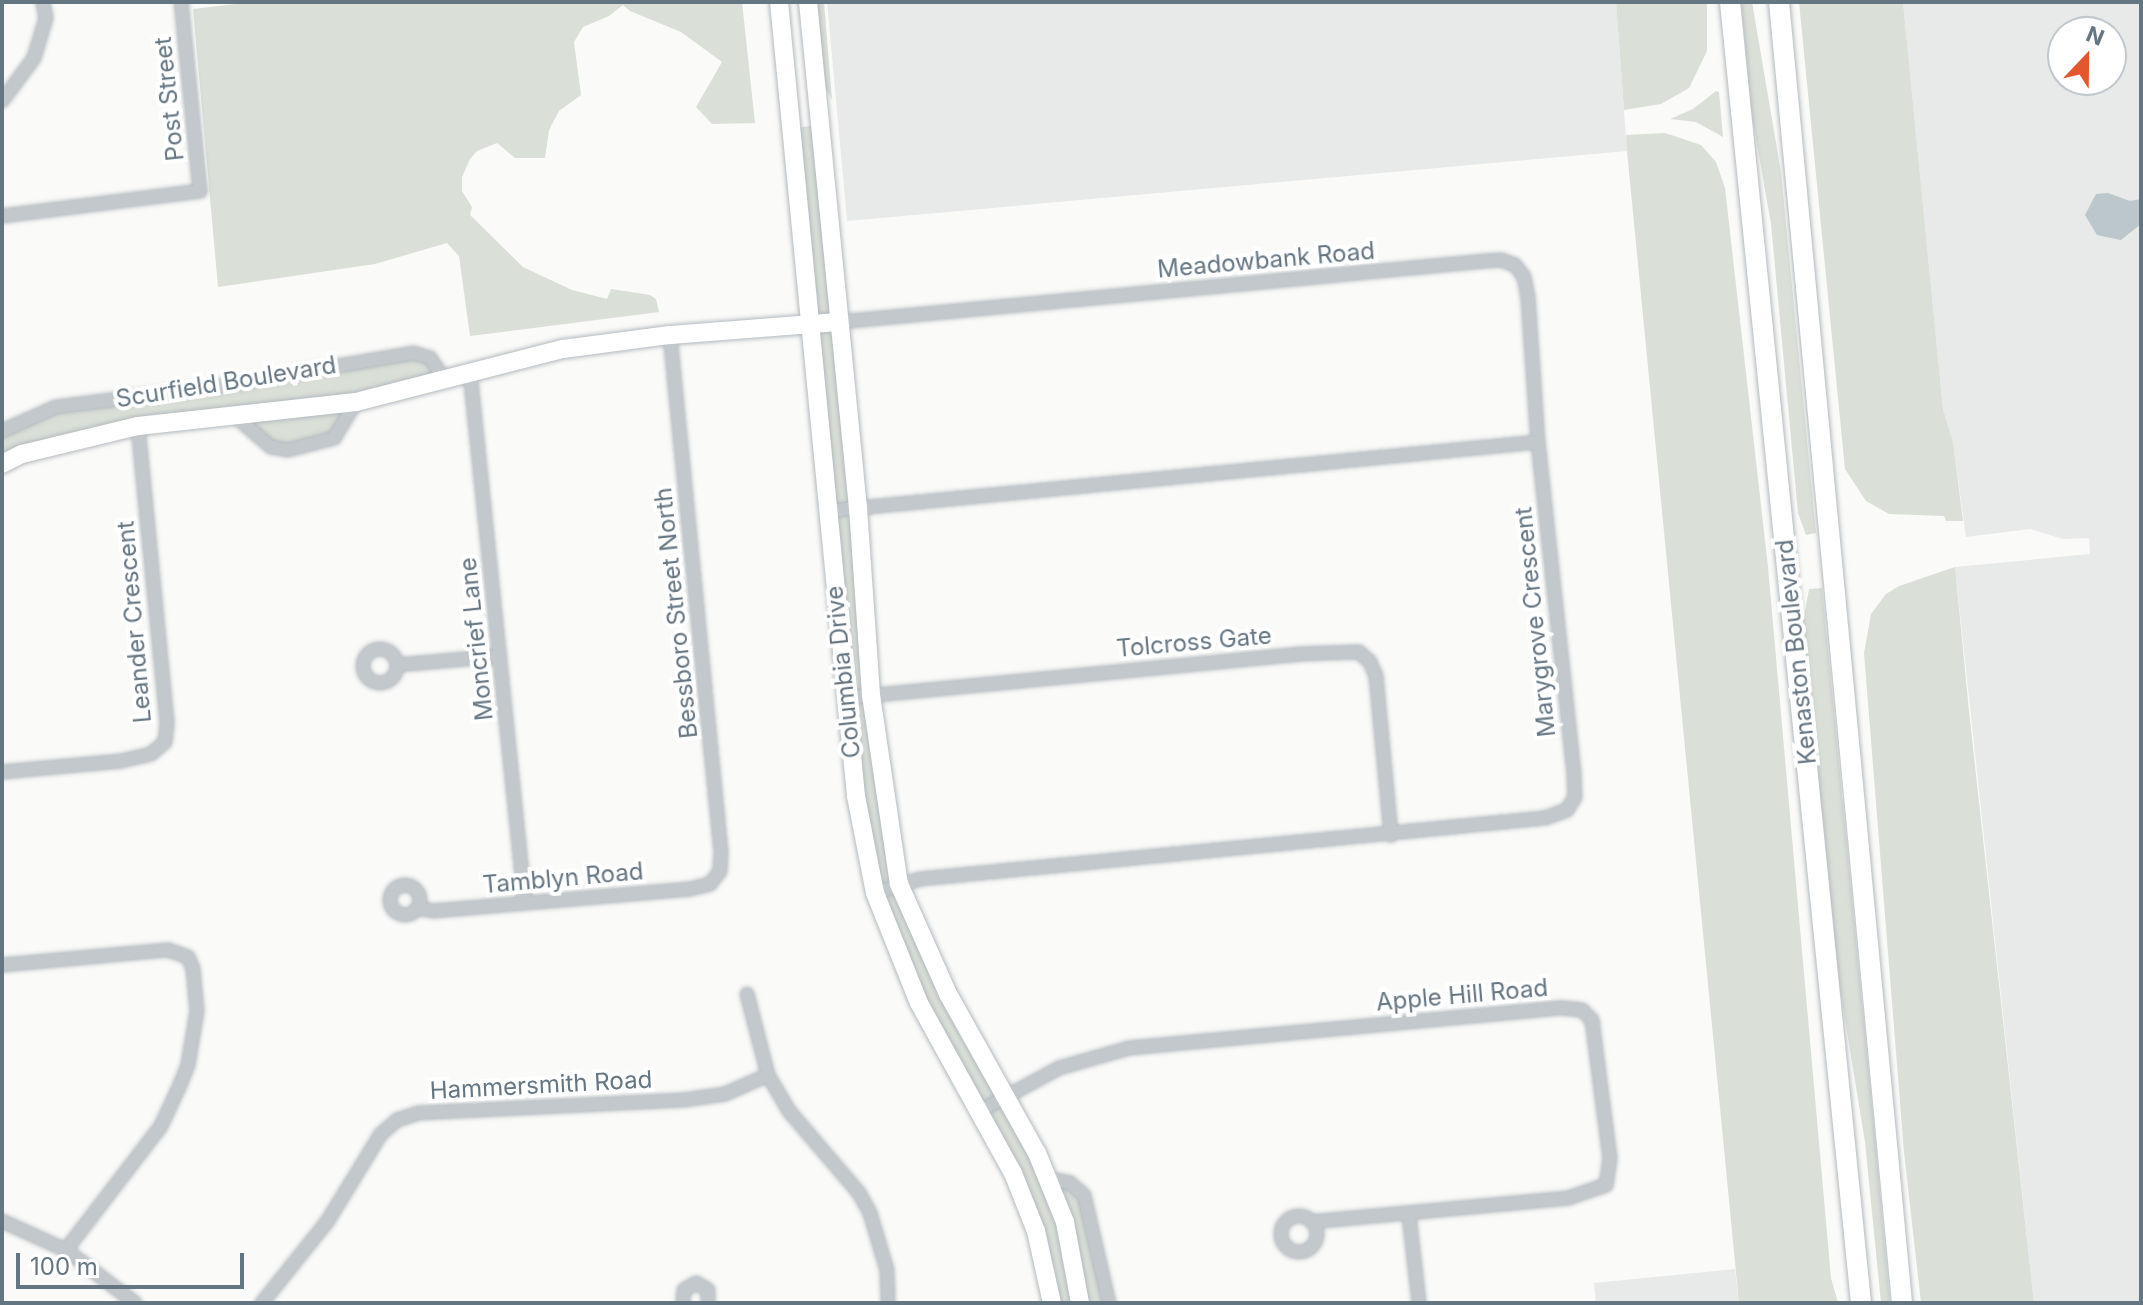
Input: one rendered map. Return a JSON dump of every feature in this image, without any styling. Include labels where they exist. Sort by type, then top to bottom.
[{"type":"main road","name":"Kenaston Boulevard","points":[[1730,2],[1859,1301]]},
{"type":"main road","name":"Kenaston Boulevard","points":[[1779,2],[1902,1303]]},
{"type":"street","points":[[2,101],[34,58],[44,28],[43,2]]},
{"type":"street","name":"Post Street","points":[[2,216],[200,191],[181,2]]},
{"type":"street","name":"Columbia Drive","points":[[779,2],[845,698],[856,796],[875,893],[919,1003],[1013,1173],[1036,1231],[1052,1303]]},
{"type":"street","name":"Columbia Drive","points":[[808,2],[858,508],[871,695],[899,884],[948,994],[1008,1097],[1047,1178],[1065,1222],[1080,1303]]},
{"type":"street","name":"Meadowbank Road","points":[[839,322],[1501,260],[1515,265],[1524,277],[1538,442]]},
{"type":"street","name":"Scurfield Boulevard","points":[[2,464],[22,454],[138,426],[356,402],[563,349],[670,335],[839,322]]},
{"type":"street","name":"Bessboro Street North","points":[[670,335],[721,852],[720,871],[710,884]]},
{"type":"street","name":"Scurfield Boulevard","points":[[2,431],[56,407],[215,387],[413,353],[430,358],[444,379]]},
{"type":"street","name":"Moncrief Lane","points":[[470,372],[525,903]]},
{"type":"street","name":"Scurfield Boulevard","points":[[236,417],[271,447],[288,450],[334,438],[356,402]]},
{"type":"street","name":"Leander Crescent","points":[[2,772],[121,761],[151,754],[165,742],[167,722],[138,426]]},
{"type":"street","points":[[827,511],[1538,442]]},
{"type":"street","name":"Marygrove Crescent","points":[[875,893],[920,879],[1391,835],[1545,818],[1567,810],[1575,797],[1538,442]]},
{"type":"street","name":"Tolcross Gate","points":[[845,698],[1299,654],[1359,652],[1370,662],[1376,676],[1391,835]]},
{"type":"street","points":[[397,665],[500,656]]},
{"type":"street","name":"Tamblyn Road","points":[[418,908],[433,911],[710,884]]},
{"type":"street","points":[[2,965],[168,950],[188,957],[196,979],[197,1011],[188,1065],[161,1126],[66,1250]]},
{"type":"street","points":[[747,994],[768,1075],[789,1111],[859,1193],[870,1213],[887,1270],[888,1303]]},
{"type":"street","name":"Apple Hill Road","points":[[980,1111],[1059,1068],[1129,1048],[1562,1008],[1582,1010],[1592,1020],[1610,1158],[1606,1185],[1569,1198],[1312,1222]]},
{"type":"street","name":"Hammersmith Road","points":[[262,1303],[327,1222],[381,1134],[397,1120],[418,1113],[684,1100],[725,1094],[768,1075]]},
{"type":"street","points":[[1047,1178],[1070,1183],[1084,1195],[1109,1303]]},
{"type":"street","points":[[1409,1215],[1419,1303]]},
{"type":"street","points":[[2,1221],[66,1250],[135,1303]]},
{"type":"street","points":[[683,1303],[684,1290],[696,1283],[708,1290],[708,1303]]},
{"type":"shaded area","points":[[253,2],[742,2],[755,123],[712,124],[696,107],[722,62],[681,32],[630,11],[623,5],[609,16],[583,27],[574,42],[581,95],[559,111],[549,130],[545,158],[515,158],[497,143],[477,151],[470,159],[462,177],[462,191],[472,207],[470,215],[523,267],[572,290],[607,299],[611,289],[650,295],[656,299],[659,312],[470,336],[459,256],[447,243],[375,264],[218,287],[193,9]]},
{"type":"shaded area","points":[[817,2],[824,2],[832,100],[825,87]]},
{"type":"shaded area","points":[[827,2],[1616,2],[1627,151],[847,221]]},
{"type":"shaded area","points":[[1616,2],[1707,2],[1707,51],[1689,88],[1661,104],[1624,110]]},
{"type":"shaded area","points":[[1741,2],[1752,2],[1781,172],[1816,533],[1806,535],[1798,513],[1771,224],[1752,116]]},
{"type":"shaded area","points":[[1799,2],[1903,2],[1943,409],[1953,442],[1963,521],[1946,521],[1944,516],[1889,514],[1866,501],[1845,469]]},
{"type":"shaded area","points":[[1903,2],[2141,2],[2141,1303],[2034,1303],[1955,567],[2090,554],[2089,538],[2063,539],[2030,529],[1966,537],[1953,442],[1943,409]]},
{"type":"shaded area","points":[[1716,91],[1719,92],[1723,137],[1696,122],[1670,119],[1693,109]]},
{"type":"shaded area","points":[[821,125],[899,884],[1047,1178],[1084,1195],[1109,1303],[1052,1303],[1045,1262],[875,893],[790,128]]},
{"type":"shaded area","points":[[1665,133],[1701,145],[1716,162],[1725,188],[1768,567],[1831,1278],[1838,1303],[1739,1303],[1627,151],[1626,135]]},
{"type":"shaded area","points":[[2108,193],[2130,201],[2141,199],[2141,224],[2121,240],[2097,235],[2085,215],[2096,194]]},
{"type":"shaded area","points":[[413,353],[430,358],[444,379],[356,402],[334,438],[271,447],[235,417],[138,426],[2,464],[2,431],[56,407]]},
{"type":"shaded area","points":[[1955,567],[2034,1303],[1921,1303],[1904,1152],[1864,653],[1871,614],[1886,594],[1899,586]]},
{"type":"shaded area","points":[[1822,588],[1890,1303],[1881,1303],[1865,1142],[1840,989],[1803,622],[1809,589]]},
{"type":"shaded area","points":[[1735,1269],[1739,1303],[1596,1303],[1594,1283]]}]
